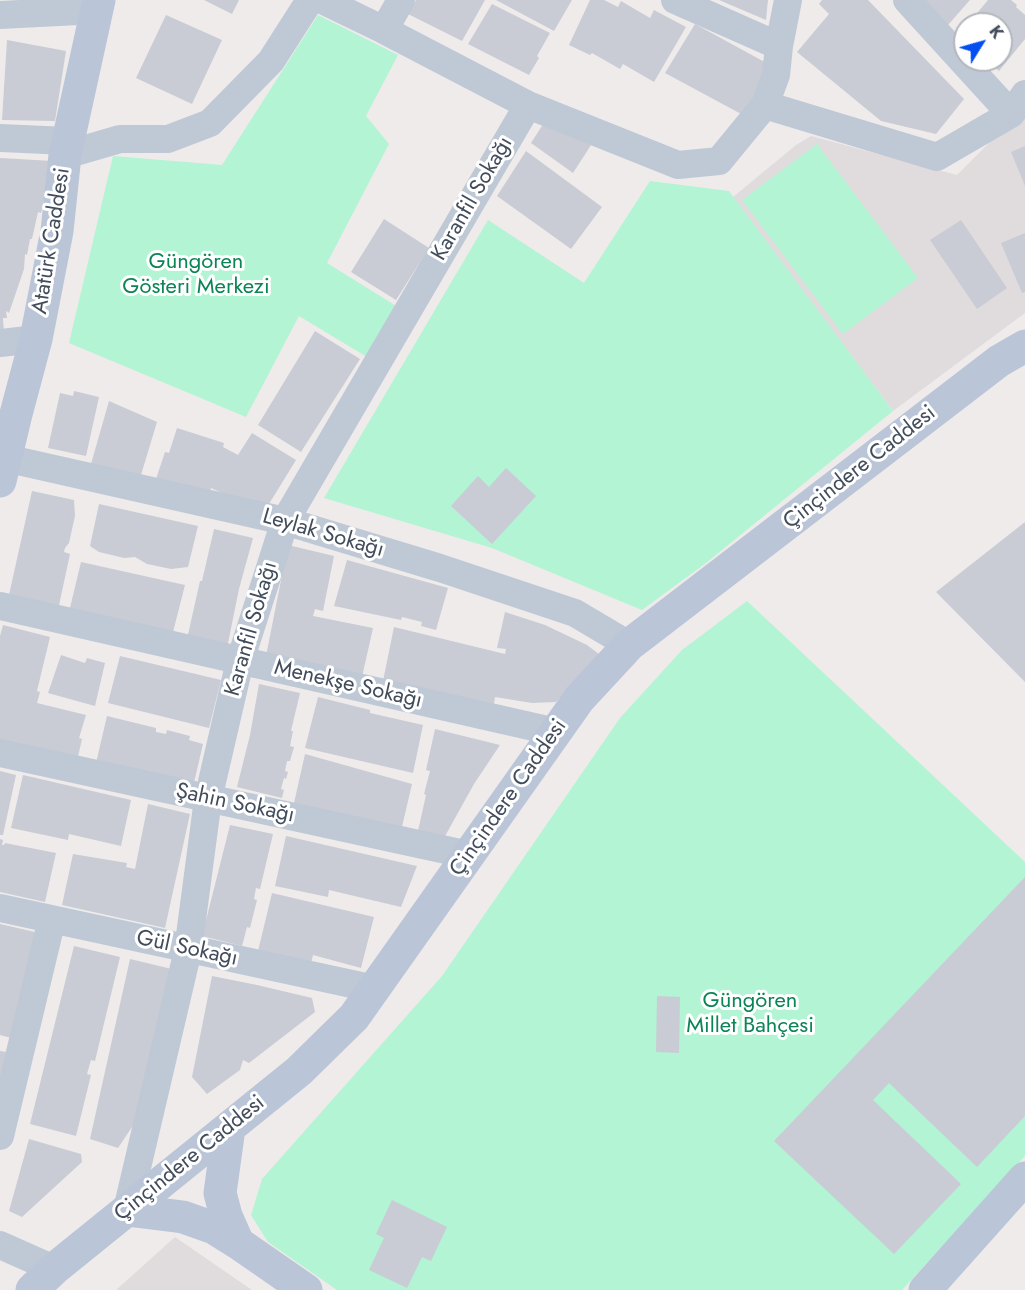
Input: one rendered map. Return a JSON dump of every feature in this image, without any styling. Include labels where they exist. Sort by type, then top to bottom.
[{"type":"main road","name":"Atatürk Caddesi","points":[[3,470],[8,416],[36,339],[57,231],[67,148],[98,5]]},
{"type":"main road","name":"Çinçindere Caddesi","points":[[42,1283],[127,1210],[299,1071],[354,1017],[579,699],[629,645],[999,361],[1025,346]]},
{"type":"main road","points":[[229,1128],[220,1192],[226,1216],[238,1244]]},
{"type":"main road","points":[[925,1290],[1025,1178]]},
{"type":"main road","points":[[127,1210],[183,1217],[214,1228],[306,1290]]},
{"type":"street","points":[[0,138],[67,148],[120,139],[168,140],[210,123],[271,61],[310,0]]},
{"type":"street","points":[[322,0],[528,105],[678,165],[719,161],[765,105],[776,75],[788,0]]},
{"type":"street","points":[[384,30],[401,0]]},
{"type":"street","points":[[675,0],[779,46]]},
{"type":"street","points":[[765,105],[937,157],[1018,104],[907,0]]},
{"type":"street","points":[[0,15],[98,5]]},
{"type":"street","name":"Karanfil Sokağı","points":[[127,1210],[188,950],[208,799],[240,661],[285,520],[528,105]]},
{"type":"street","points":[[0,343],[36,339]]},
{"type":"street","name":"Leylak Sokağı","points":[[3,470],[285,520],[575,613],[629,645]]},
{"type":"street","name":"Menekşe Sokağı","points":[[0,606],[556,732]]},
{"type":"street","name":"Şahin Sokağı","points":[[0,753],[469,855]]},
{"type":"street","name":"Gül Sokağı","points":[[0,908],[375,989]]},
{"type":"street","points":[[0,1136],[52,919]]},
{"type":"street","points":[[0,1245],[42,1283]]},
{"type":"shaded area","points":[[1025,107],[1025,313],[893,411],[733,197],[796,145],[811,136],[957,175]]},
{"type":"shaded area","points":[[175,1237],[252,1290],[116,1290]]},
{"type":"green space","name":"Güngören Gösteri Merkezi","points":[[318,15],[398,55],[366,116],[389,144],[327,263],[401,309],[372,360],[299,316],[246,417],[69,343],[113,156],[222,165]]},
{"type":"green space","points":[[817,144],[918,278],[843,334],[742,200]]},
{"type":"green space","points":[[650,181],[729,191],[893,411],[706,563],[642,610],[492,548],[324,498],[488,220],[584,283]]},
{"type":"green space","name":"Güngören Millet Bahçesi","points":[[747,601],[1025,862],[1025,1156],[902,1290],[337,1290],[268,1242],[251,1215],[262,1179],[442,976],[620,718],[682,650]]},
{"type":"building","points":[[204,0],[239,0],[232,14]]},
{"type":"building","points":[[416,0],[485,0],[462,41],[408,14]]},
{"type":"building","points":[[496,0],[572,0],[554,31]]},
{"type":"building","points":[[590,0],[604,0],[618,7],[621,1],[650,18],[654,10],[686,27],[654,82],[623,64],[620,69],[592,53],[590,55],[569,45]]},
{"type":"building","points":[[719,0],[768,0],[766,20]]},
{"type":"building","points":[[822,0],[868,0],[964,99],[936,134],[881,121],[797,52],[829,14],[819,4]]},
{"type":"building","points":[[920,0],[970,0],[959,12],[953,12],[953,19],[948,25]]},
{"type":"building","points":[[988,0],[1011,0],[1017,5],[1016,7],[1025,15],[1025,39],[1013,54],[1013,12],[978,12]]},
{"type":"building","points":[[492,4],[550,33],[529,75],[468,44]]},
{"type":"building","points":[[166,15],[222,40],[192,104],[136,78]]},
{"type":"building","points":[[695,24],[772,66],[743,115],[665,73]]},
{"type":"building","points":[[7,40],[66,51],[55,121],[2,120]]},
{"type":"building","points":[[547,118],[593,142],[573,173],[531,143]]},
{"type":"building","points":[[1025,146],[1025,186],[1011,152]]},
{"type":"building","points":[[526,151],[602,207],[571,249],[497,196]]},
{"type":"building","points":[[0,158],[53,161],[41,213],[38,212],[32,239],[30,239],[27,255],[25,254],[24,269],[9,313],[6,311],[7,318],[3,318],[4,333],[0,333]]},
{"type":"building","points":[[384,219],[429,248],[396,300],[351,272]]},
{"type":"building","points":[[961,220],[1007,288],[977,309],[930,240]]},
{"type":"building","points":[[1025,233],[1025,292],[1022,293],[1001,243]]},
{"type":"building","points":[[315,331],[360,359],[301,452],[258,425]]},
{"type":"building","points":[[74,391],[99,397],[86,456],[48,448],[60,393],[73,396]]},
{"type":"building","points":[[109,401],[157,422],[141,475],[91,464]]},
{"type":"building","points":[[177,428],[224,443],[223,447],[238,455],[252,433],[296,460],[269,504],[222,493],[211,488],[210,491],[156,479],[165,452],[169,453]]},
{"type":"building","points":[[506,468],[536,496],[492,544],[451,506],[478,476],[489,487]]},
{"type":"building","points":[[32,491],[74,500],[75,516],[69,543],[64,552],[70,554],[58,610],[9,595]]},
{"type":"building","points":[[99,504],[198,526],[188,567],[171,569],[147,564],[135,557],[124,558],[99,552],[90,546]]},
{"type":"building","points":[[1025,522],[1025,682],[936,592]]},
{"type":"building","points":[[214,529],[253,538],[239,589],[227,648],[187,639]]},
{"type":"building","points":[[288,545],[334,556],[323,611],[315,609],[313,616],[373,628],[362,677],[266,656]]},
{"type":"building","points":[[347,560],[448,588],[436,630],[421,626],[422,622],[402,617],[401,620],[334,606]]},
{"type":"building","points":[[81,562],[185,585],[172,636],[69,612]]},
{"type":"building","points":[[505,612],[545,625],[587,645],[599,654],[556,702],[532,703],[495,697],[494,704],[383,681],[394,627],[505,654],[506,649],[497,648]]},
{"type":"building","points":[[3,625],[50,637],[37,691],[40,692],[37,703],[86,715],[79,738],[82,739],[77,761],[0,741],[0,636]]},
{"type":"building","points":[[61,655],[85,663],[87,658],[105,663],[95,706],[48,693]]},
{"type":"building","points":[[120,656],[221,680],[209,728],[108,703]]},
{"type":"building","points":[[259,684],[300,693],[291,731],[293,731],[290,746],[294,747],[290,761],[287,761],[285,771],[288,772],[281,789],[284,790],[282,798],[237,787],[250,735]]},
{"type":"building","points":[[318,697],[370,710],[370,713],[423,725],[413,773],[305,748]]},
{"type":"building","points":[[107,716],[156,728],[156,732],[166,734],[167,730],[190,736],[189,740],[203,744],[193,787],[96,763]]},
{"type":"building","points":[[435,729],[500,745],[474,784],[444,838],[418,831],[430,771],[426,770]]},
{"type":"building","points":[[305,754],[412,784],[401,831],[294,803]]},
{"type":"building","points":[[0,771],[16,775],[3,835],[0,835]]},
{"type":"building","points":[[23,775],[131,800],[121,846],[69,834],[68,840],[11,828]]},
{"type":"building","points":[[148,804],[190,814],[165,928],[62,905],[73,854],[127,863],[126,867],[135,869]]},
{"type":"building","points":[[230,825],[273,834],[260,889],[256,888],[254,899],[257,900],[250,928],[247,927],[242,946],[202,936]]},
{"type":"building","points":[[286,836],[417,866],[401,907],[329,890],[328,897],[275,886]]},
{"type":"building","points":[[0,839],[3,840],[2,845],[5,843],[56,853],[45,902],[0,892]]},
{"type":"building","points":[[1025,877],[1025,1116],[977,1167],[889,1083],[873,1100],[961,1184],[894,1254],[774,1141]]},
{"type":"building","points":[[272,893],[374,917],[361,968],[313,955],[311,964],[258,951]]},
{"type":"building","points":[[0,924],[39,933],[11,1038],[0,1035]]},
{"type":"building","points":[[74,946],[120,957],[95,1061],[91,1060],[87,1074],[91,1075],[76,1136],[30,1124]]},
{"type":"building","points":[[130,959],[176,970],[146,1106],[118,1148],[90,1139]]},
{"type":"building","points":[[212,976],[312,998],[315,1012],[249,1063],[243,1060],[240,1070],[207,1094],[192,1077]]},
{"type":"building","points":[[657,996],[680,997],[679,1053],[656,1052]]},
{"type":"building","points":[[0,1051],[7,1052],[0,1078]]},
{"type":"building","points":[[29,1139],[81,1154],[82,1162],[22,1217],[9,1211]]},
{"type":"building","points":[[392,1200],[447,1227],[431,1261],[422,1257],[407,1288],[369,1270],[384,1238],[376,1234]]}]
